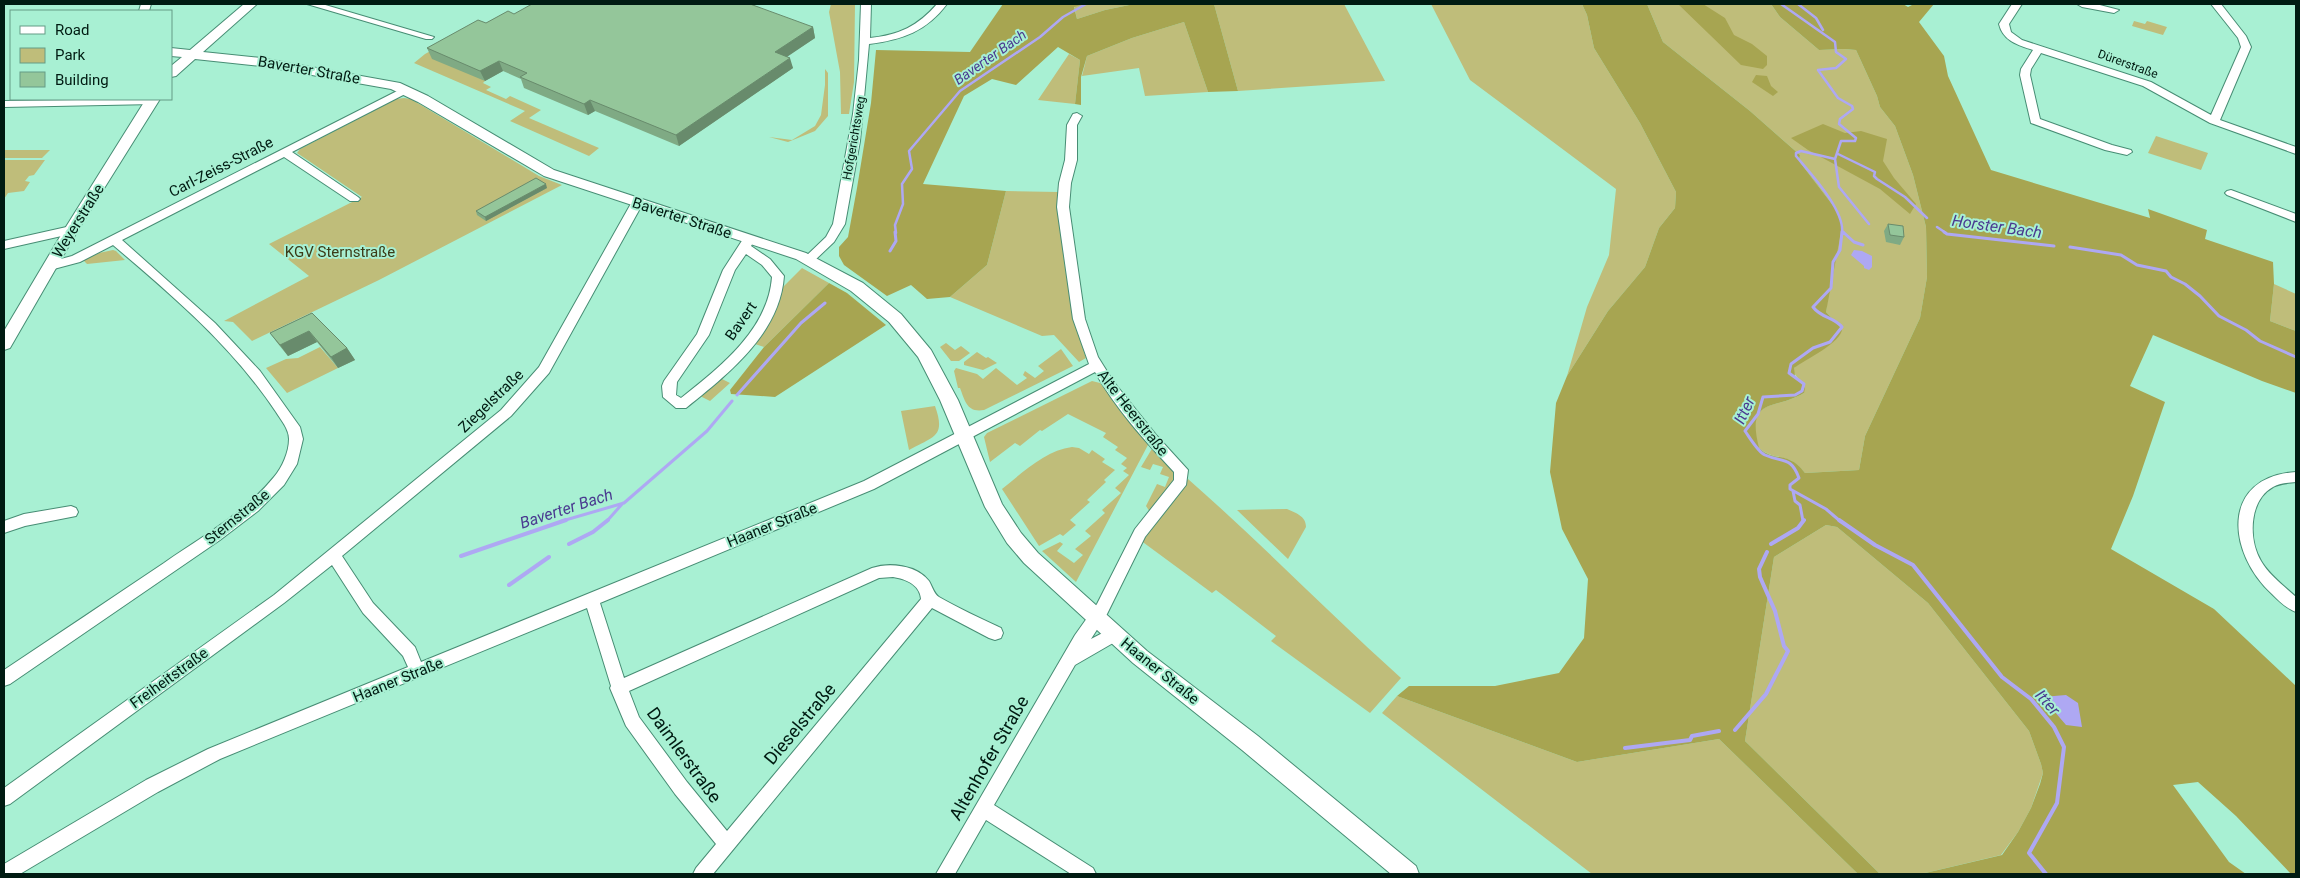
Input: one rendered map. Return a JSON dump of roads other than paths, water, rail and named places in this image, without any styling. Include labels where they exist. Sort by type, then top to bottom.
[{"type":"main road","points":[[172,72],[251,4]]},
{"type":"main road","name":"Baverter Straße","points":[[172,52],[305,69],[389,84],[405,90],[549,173],[746,243],[809,259],[857,287],[880,304],[903,326],[932,365],[964,435]]},
{"type":"main road","name":"Weyerstraße","points":[[4,344],[70,230],[152,100]]},
{"type":"main road","name":"Haaner Straße","points":[[964,435],[994,506],[1014,538],[1031,558],[1140,657],[1250,743],[1408,874]]},
{"type":"street","points":[[312,4],[429,37]]},
{"type":"street","name":"Hofgerichtsweg","points":[[809,259],[830,239],[839,224],[860,118],[866,4]]},
{"type":"street","points":[[865,42],[894,39],[913,32],[924,24],[942,4]]},
{"type":"street","name":"Dürerstraße","points":[[2016,4],[2004,24],[2006,33],[2019,42],[2147,84],[2214,121],[2296,151]]},
{"type":"street","points":[[2082,4],[2114,10]]},
{"type":"street","points":[[2214,121],[2246,47],[2243,38],[2216,4]]},
{"type":"street","points":[[2039,48],[2024,75],[2035,121],[2109,148],[2127,152]]},
{"type":"street","name":"Carl-Zeiss-Straße","points":[[50,266],[70,262],[405,90]]},
{"type":"street","points":[[4,104],[152,100]]},
{"type":"street","name":"Alte Heerstraße","points":[[1076,116],[1072,125],[1070,165],[1065,183],[1063,207],[1064,226],[1078,319],[1096,366],[1135,420],[1181,470],[1181,481],[1140,533],[1096,618]]},
{"type":"street","points":[[284,152],[354,199]]},
{"type":"street","points":[[2231,193],[2296,218]]},
{"type":"street","name":"Ziegelstraße","points":[[334,556],[499,419],[529,389],[544,370],[637,203]]},
{"type":"street","points":[[4,245],[70,230]]},
{"type":"street","name":"Sternstraße","points":[[4,679],[243,516],[279,481],[292,458],[296,439],[293,427],[243,359],[218,332],[114,240]]},
{"type":"street","name":"Bavert","points":[[746,243],[778,276],[774,301],[762,326],[748,344],[720,373],[681,405],[670,397],[669,386],[703,335],[729,270],[746,243]]},
{"type":"street","points":[[964,435],[1096,366]]},
{"type":"street","name":"Haaner Straße","points":[[4,874],[152,786],[207,758],[869,485],[964,435]]},
{"type":"street","points":[[2296,477],[2273,479],[2259,487],[2252,497],[2245,519],[2246,541],[2252,560],[2270,582],[2296,606]]},
{"type":"street","points":[[4,527],[24,520],[71,512]]},
{"type":"street","points":[[334,556],[368,608],[409,652],[418,672]]},
{"type":"street","name":"Freiheitstraße","points":[[4,798],[279,599],[334,556]]},
{"type":"street","points":[[618,688],[876,572],[895,570],[911,575],[925,588],[929,599],[995,633]]},
{"type":"street","name":"Dieselstraße","points":[[702,874],[929,599]]},
{"type":"street","name":"Daimlerstraße","points":[[592,600],[618,688],[632,721],[726,844]]},
{"type":"street","name":"Altenhofer Straße","points":[[945,874],[1068,662],[1096,618]]},
{"type":"street","name":"Altenhofer Straße","points":[[1068,662],[1091,646],[1114,634]]},
{"type":"street","points":[[983,808],[1086,874]]},
{"type":"water","points":[[1854,250],[1862,251],[1872,256],[1872,267],[1869,270],[1864,268],[1851,255]]},
{"type":"water","points":[[2066,695],[2078,703],[2082,727],[2066,725],[2042,697]]},
{"type":"waterway","name":"Baverter Bach","points":[[896,233],[895,225],[903,204],[902,184],[912,169],[909,151],[960,91],[1040,37],[1063,17],[1086,4]]},
{"type":"waterway","name":"Itter","points":[[1781,4],[1835,42],[1836,52],[1846,59],[1836,68],[1818,70],[1838,98],[1852,106],[1853,109],[1840,119],[1839,124],[1856,138],[1855,141],[1841,141],[1835,159]]},
{"type":"waterway","points":[[1798,4],[1816,18],[1823,30]]},
{"type":"waterway","name":"Itter","points":[[1835,159],[1801,151],[1796,153],[1796,156],[1832,203],[1838,214],[1842,232]]},
{"type":"waterway","name":"Horster Bach","points":[[1838,154],[1875,172],[1874,176],[1877,179],[1905,197],[1927,218]]},
{"type":"waterway","points":[[1835,159],[1839,187],[1869,224]]},
{"type":"waterway","name":"Horster Bach","points":[[1937,227],[1946,233]]},
{"type":"waterway","name":"Baverter Bach","points":[[890,251],[896,241],[895,232]]},
{"type":"waterway","name":"Itter","points":[[1840,521],[1826,509],[1790,489],[1790,485],[1799,478],[1793,466],[1786,461],[1762,453],[1745,431],[1758,414],[1763,397],[1795,395],[1802,391],[1804,384],[1789,373],[1791,364],[1813,348],[1830,342],[1842,327],[1816,311],[1813,307],[1831,288],[1833,262],[1840,250],[1842,232]]},
{"type":"waterway","points":[[1843,232],[1854,242],[1863,245]]},
{"type":"waterway","name":"Horster Bach","points":[[1944,232],[1947,234],[2054,246]]},
{"type":"waterway","name":"Horster Bach","points":[[2070,247],[2121,255],[2137,265],[2166,271],[2171,277],[2185,284],[2200,296],[2219,316],[2246,330],[2260,341],[2296,357]]},
{"type":"waterway","name":"Baverter Bach","points":[[737,395],[801,323],[825,303]]},
{"type":"waterway","name":"Baverter Bach","points":[[623,503],[707,431],[732,401]]},
{"type":"waterway","points":[[1793,491],[1795,501],[1800,505],[1803,521]]},
{"type":"waterway","name":"Baverter Bach","points":[[562,521],[623,503]]},
{"type":"waterway","points":[[608,520],[623,503]]},
{"type":"waterway","name":"Baverter Bach","points":[[461,556],[566,520]]},
{"type":"waterway","points":[[569,544],[593,532],[608,520]]},
{"type":"waterway","points":[[1771,544],[1798,528],[1804,520]]},
{"type":"waterway","name":"Itter","points":[[1839,520],[1875,545],[1913,565],[2002,677],[2031,699],[2054,727],[2064,747],[2057,803],[2029,853],[2046,874]]},
{"type":"waterway","points":[[1735,730],[1766,694],[1788,651],[1784,646],[1775,611],[1760,577],[1759,569],[1767,552]]},
{"type":"waterway","points":[[509,585],[549,557]]},
{"type":"waterway","points":[[1625,748],[1690,740],[1692,736],[1719,731]]},
{"type":"park label","name":"KGV Sternstraße","points":[[340,252]]}]
